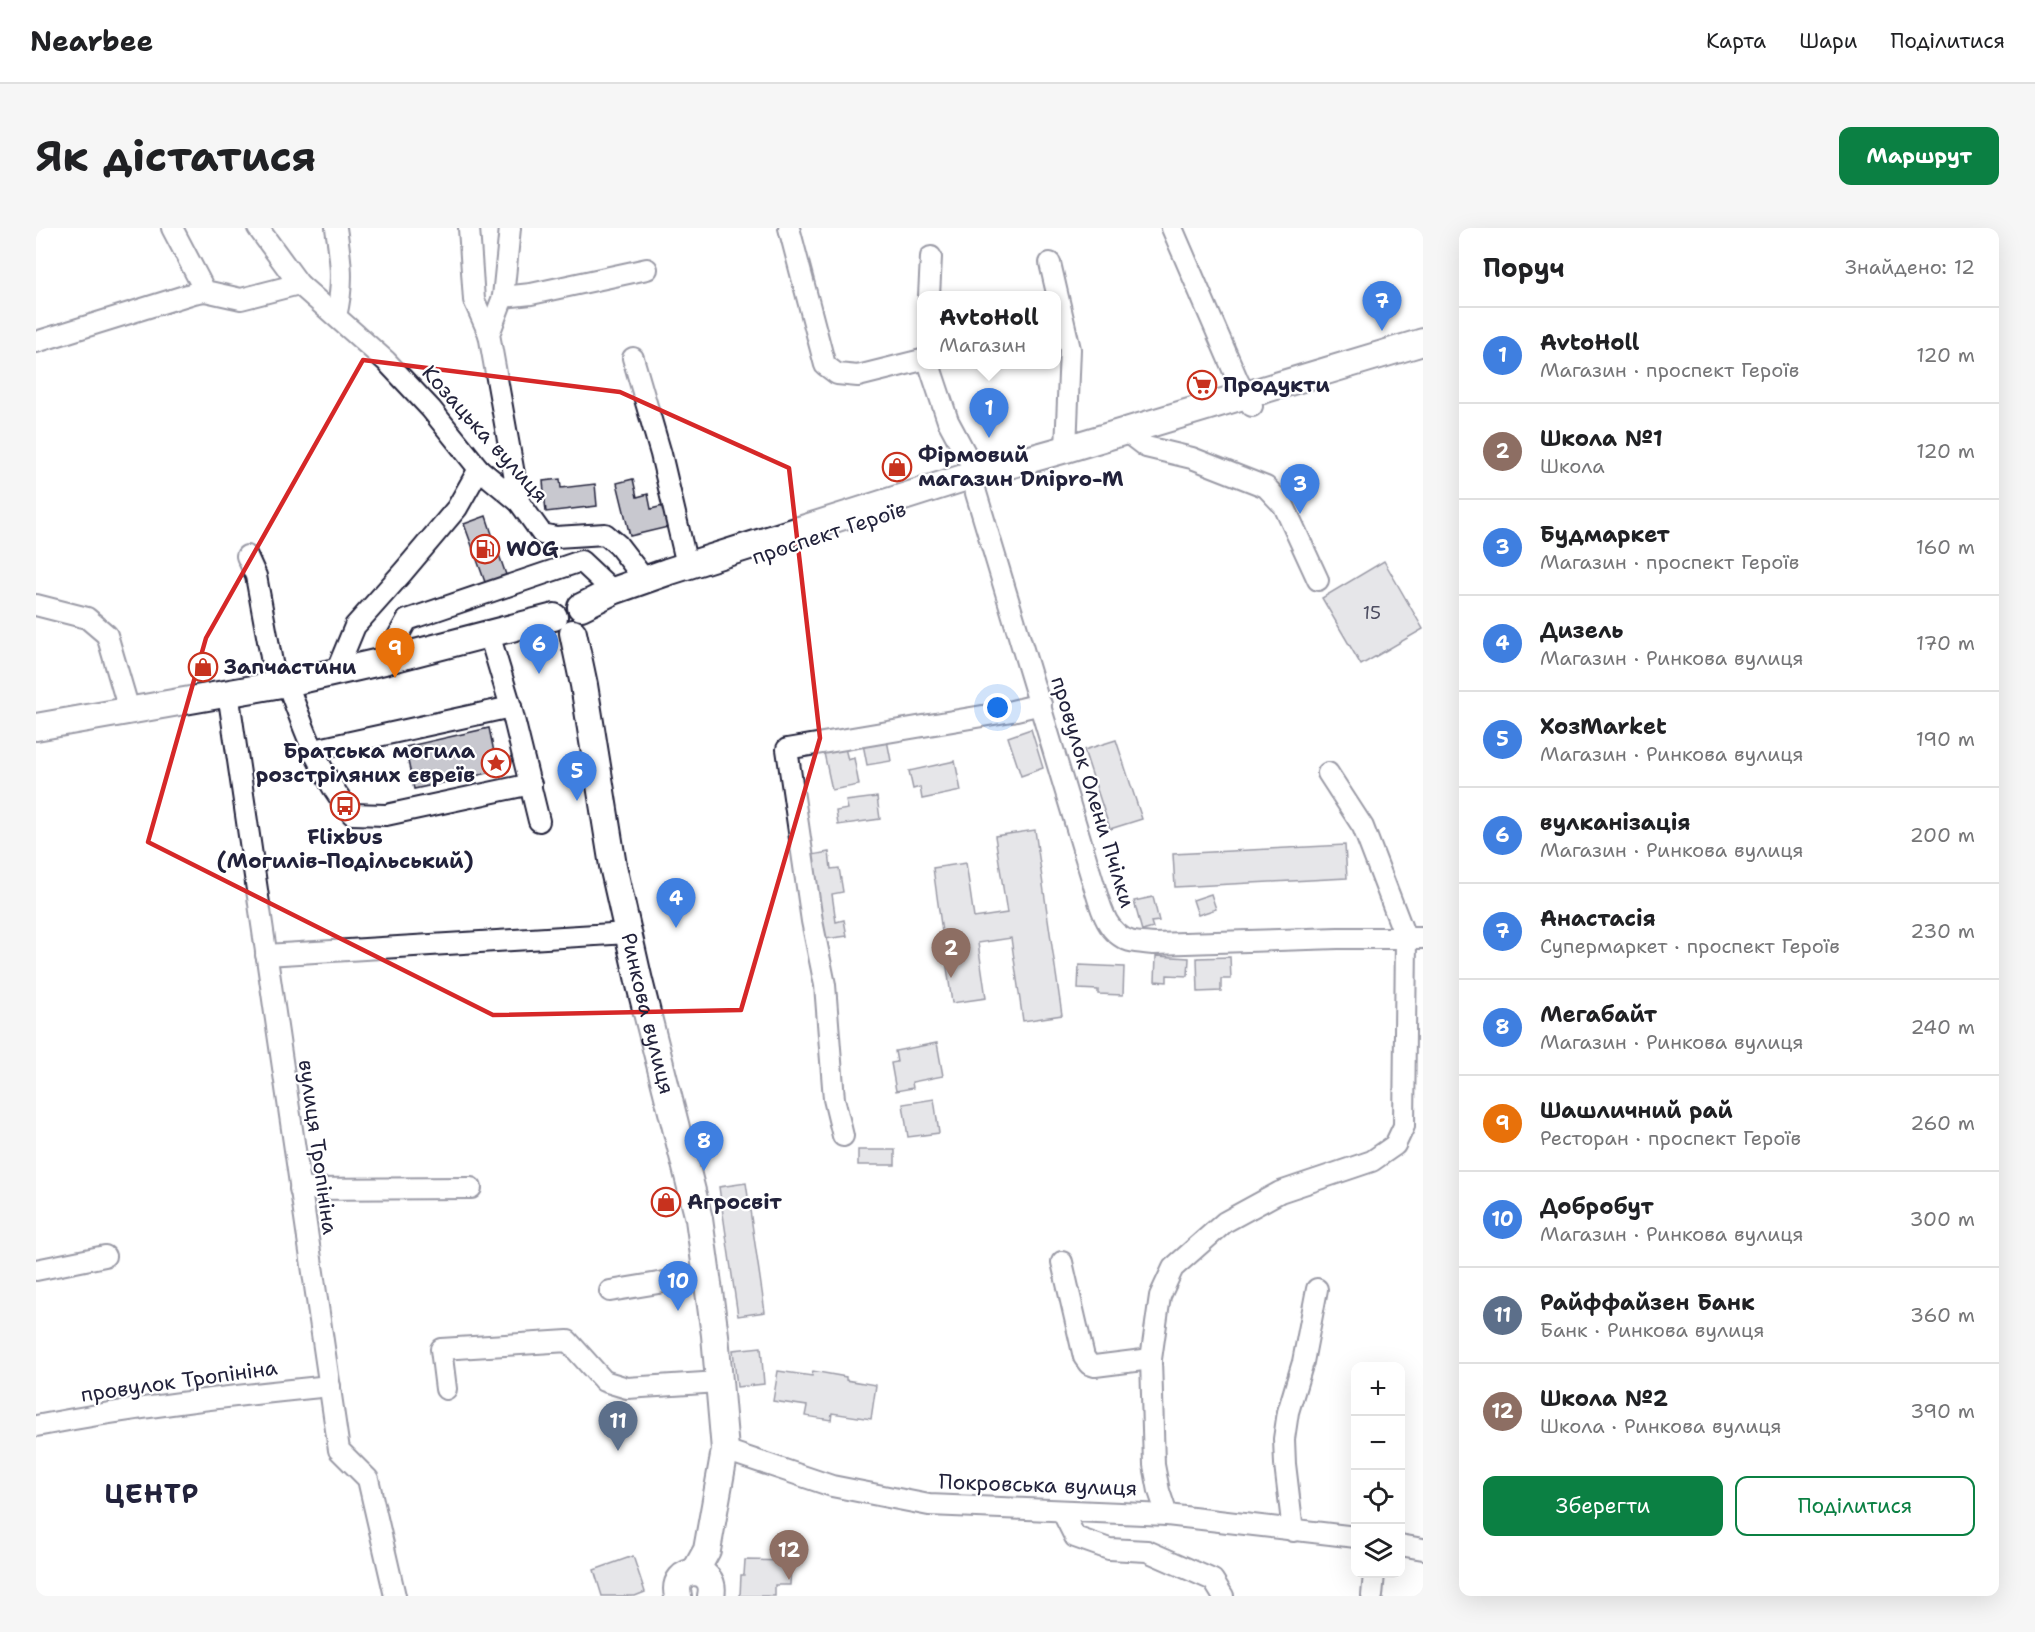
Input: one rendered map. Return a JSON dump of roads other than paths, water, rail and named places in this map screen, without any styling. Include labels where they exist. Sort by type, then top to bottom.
[{"type":"main road","name":"проспект Героїв","points":[[573,619],[613,591],[687,565],[1130,436],[1423,342]]},
{"type":"main road","name":"проспект Героїв","points":[[1248,400],[1423,355]]},
{"type":"main road","name":"проспект Героїв","points":[[36,727],[281,684],[489,634],[573,619],[651,590],[858,525],[974,480],[1066,449],[1130,436]]},
{"type":"main road","name":"Ринкова вулиця","points":[[573,619],[613,866],[699,1219],[715,1335],[725,1450],[706,1550],[680,1587]]},
{"type":"main road","name":"Ринкова вулиця","points":[[680,1587],[701,1573],[710,1580],[713,1590],[711,1596]]},
{"type":"street","points":[[172,228],[205,291]]},
{"type":"street","name":"Козацька вулиця","points":[[258,228],[299,284],[386,361],[431,409],[479,469],[519,502],[542,534],[556,537],[604,534],[618,545],[645,580]]},
{"type":"street","points":[[336,228],[342,268],[340,300],[336,316]]},
{"type":"street","points":[[469,228],[474,300],[489,334],[519,502]]},
{"type":"street","points":[[489,334],[503,297],[510,228]]},
{"type":"street","points":[[789,228],[825,365],[837,374],[858,376],[917,361]]},
{"type":"street","points":[[1172,228],[1248,400]]},
{"type":"street","points":[[929,291],[931,257]]},
{"type":"street","points":[[1050,263],[1057,291]]},
{"type":"street","points":[[503,297],[531,294],[647,269]]},
{"type":"street","points":[[36,342],[195,293],[205,291],[241,299],[299,284]]},
{"type":"street","points":[[1061,310],[1070,349],[1066,449]]},
{"type":"street","points":[[633,358],[661,454],[687,565]]},
{"type":"street","name":"провулок Олени Пчілки","points":[[931,369],[948,421],[971,464],[1100,906],[1107,922],[1117,934],[1130,941],[1154,944],[1414,938]]},
{"type":"street","points":[[1130,436],[1146,447],[1192,458],[1266,487],[1284,506],[1318,580]]},
{"type":"street","points":[[336,672],[355,626],[457,508],[479,469]]},
{"type":"street","points":[[248,556],[281,684],[336,795],[351,814],[386,814],[531,784]]},
{"type":"street","points":[[384,661],[407,620],[581,561],[613,591]]},
{"type":"street","points":[[36,604],[87,618],[107,635],[129,710]]},
{"type":"street","points":[[489,634],[511,707],[539,821]]},
{"type":"street","name":"вулиця Тропініна","points":[[228,692],[339,1450],[368,1479],[396,1596]]},
{"type":"street","points":[[843,1136],[834,1099],[825,985],[812,921],[787,749],[1012,711],[1041,704]]},
{"type":"street","points":[[314,750],[511,707]]},
{"type":"street","points":[[1167,1515],[1154,1465],[1151,1359],[1160,1296],[1173,1268],[1225,1222],[1280,1192],[1372,1161],[1395,1145],[1404,1125],[1414,938],[1363,826],[1328,773]]},
{"type":"street","points":[[266,955],[628,933]]},
{"type":"street","points":[[300,1190],[471,1188]]},
{"type":"street","points":[[36,1270],[105,1256]]},
{"type":"street","points":[[1062,1262],[1084,1357],[1089,1364],[1095,1366],[1151,1359]]},
{"type":"street","points":[[610,1291],[707,1275]]},
{"type":"street","points":[[1293,1531],[1284,1439],[1288,1412],[1303,1362],[1317,1289]]},
{"type":"street","points":[[446,1389],[441,1349],[568,1341],[604,1381],[627,1388],[719,1382]]},
{"type":"street","name":"провулок Тропініна","points":[[36,1426],[200,1400],[330,1386]]},
{"type":"street","name":"Покровська вулиця","points":[[725,1450],[832,1486],[929,1505],[1167,1515],[1351,1537]]},
{"type":"street","points":[[1062,1511],[1075,1537],[1109,1550],[1147,1551],[1213,1580],[1223,1596]]},
{"type":"street","points":[[1405,1546],[1423,1549]]},
{"type":"street","points":[[1372,1596],[1374,1578]]},
{"type":"place","name":"Анастасія","points":[[1382,331]]},
{"type":"place","name":"Продукти","points":[[1202,385]]},
{"type":"place","name":"AvtoHoll","points":[[989,438]]},
{"type":"place","name":"Фірмовий магазин Dnipro-M","points":[[897,467]]},
{"type":"place","name":"Будмаркет","points":[[1300,514]]},
{"type":"place","name":"WOG","points":[[485,549]]},
{"type":"place","name":"Запчастини","points":[[203,667]]},
{"type":"place","name":"вулканізація","points":[[539,674]]},
{"type":"place","name":"Шашличний рай","points":[[395,678]]},
{"type":"place","name":"Братська могила розстріляних євреїв","points":[[496,763]]},
{"type":"place","name":"ХозMarket","points":[[577,801]]},
{"type":"place","name":"Flixbus (Могилів-Подільський)","points":[[345,806]]},
{"type":"place","name":"Дизель","points":[[676,928]]},
{"type":"place","name":"Школа №1","points":[[951,978]]},
{"type":"place","name":"Мегабайт","points":[[704,1171]]},
{"type":"place","name":"Агросвіт","points":[[666,1202]]},
{"type":"place","name":"Добробут","points":[[678,1311]]},
{"type":"place","name":"Райффайзен Банк","points":[[618,1451]]},
{"type":"place","name":"Школа №2","points":[[789,1580]]},
{"type":"district","name":"ЦЕНТР","points":[[152,1494]]}]
